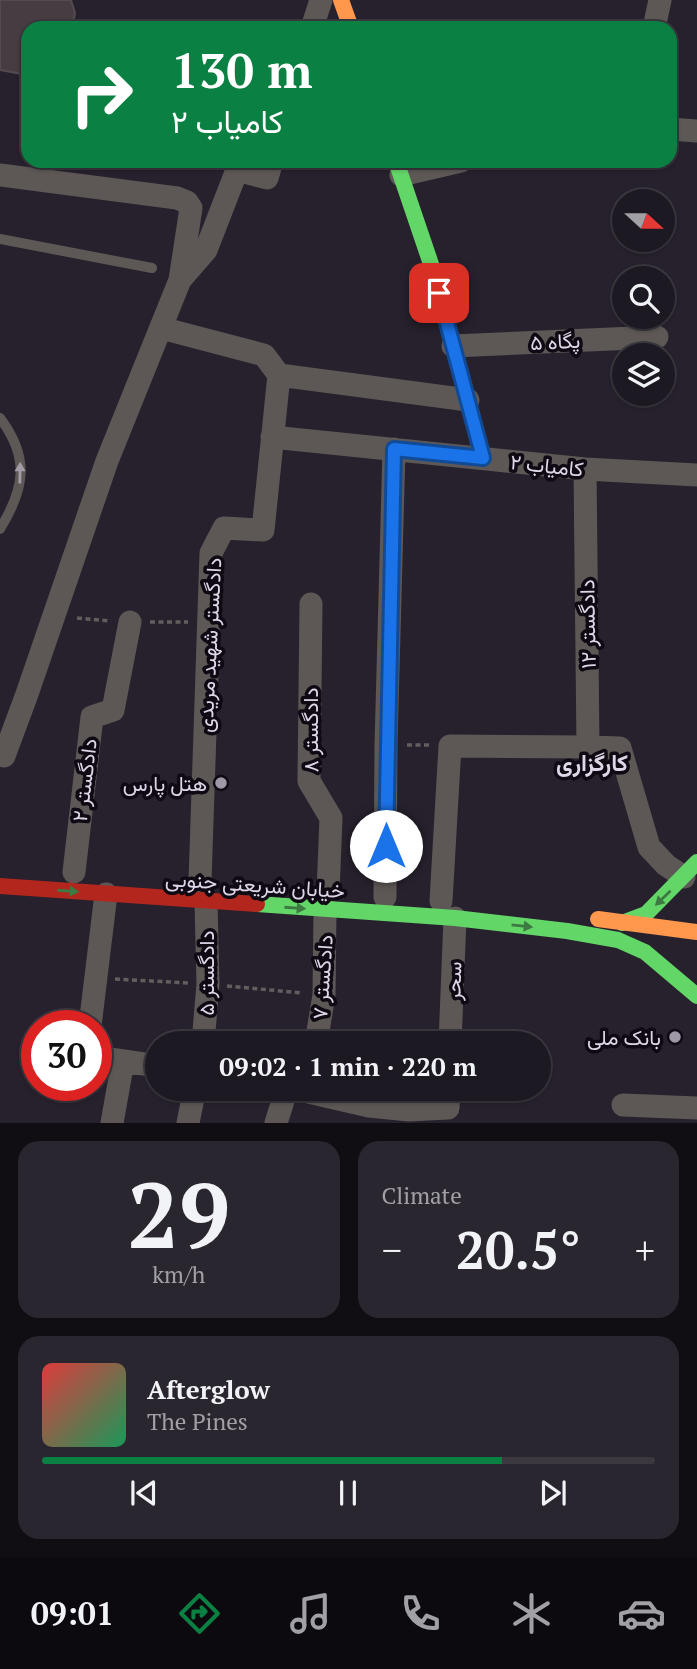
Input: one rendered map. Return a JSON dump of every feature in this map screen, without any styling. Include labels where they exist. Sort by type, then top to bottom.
[{"type":"main road","points":[[341,0],[348,21]]},
{"type":"main road","points":[[398,168],[432,267],[483,458]]},
{"type":"main road","points":[[622,923],[646,914],[691,869]]},
{"type":"main road","name":"خیابان شریعتی جنوبی","points":[[0,886],[106,894],[201,887],[327,896],[448,910],[481,905]]},
{"type":"main road","name":"خیابان شریعتی جنوبی","points":[[380,896],[618,940],[645,952],[697,996]]},
{"type":"main road","points":[[583,916],[697,932]]},
{"type":"street","points":[[314,21],[321,0]]},
{"type":"street","points":[[656,21],[660,0]]},
{"type":"street","points":[[677,130],[697,131]]},
{"type":"street","points":[[180,280],[206,250],[237,170],[267,178],[270,168]]},
{"type":"street","points":[[0,176],[177,198],[187,202],[191,208],[180,280],[107,461],[4,756]]},
{"type":"street","points":[[161,328],[264,355],[279,375],[468,400]]},
{"type":"street","name":"پگاه ۵","points":[[453,346],[657,337]]},
{"type":"street","name":"دادگستر شهید مریدی","points":[[201,887],[211,553],[224,528],[263,530],[279,375]]},
{"type":"street","name":"کامیاب ۲","points":[[272,437],[585,469],[697,475]]},
{"type":"street","points":[[380,896],[394,449]]},
{"type":"street","name":"دادگستر ۱۲","points":[[585,469],[588,747]]},
{"type":"street","name":"دادگستر ۸","points":[[311,604],[309,780],[331,818],[327,896]]},
{"type":"street","name":"دادگستر ۲","points":[[74,872],[92,718],[113,710],[130,622]]},
{"type":"street","points":[[450,746],[620,748],[649,847],[666,865],[691,869]]},
{"type":"street","name":"سحر","points":[[450,746],[450,1031]]},
{"type":"street","name":"دادگستر ۵","points":[[201,887],[208,984],[206,1031]]},
{"type":"street","points":[[92,1010],[106,894]]},
{"type":"street","name":"دادگستر ۷","points":[[318,1031],[324,995],[327,896]]},
{"type":"street","points":[[112,1059],[145,1064]]},
{"type":"street","points":[[112,1123],[123,1061]]},
{"type":"street","points":[[188,1123],[192,1101]]},
{"type":"street","points":[[276,1123],[290,1101]]},
{"type":"street","points":[[329,1101],[365,1115],[409,1110],[439,1101]]},
{"type":"street","points":[[623,1105],[697,1108]]},
{"type":"lane","points":[[0,239],[152,268]]},
{"type":"lane","points":[[0,418],[19,451],[21,471],[20,486],[13,506],[0,529]]},
{"type":"path","points":[[386,745],[450,746]]},
{"type":"building","points":[[0,0],[71,0],[75,13],[73,21],[21,21],[21,74],[0,70]]},
{"type":"traffic: fast","points":[[398,168],[432,267],[483,458]]},
{"type":"traffic: fast","points":[[622,923],[646,914],[697,862]]},
{"type":"traffic: fast","points":[[257,904],[455,918],[618,940],[645,952],[697,996]]},
{"type":"traffic: slow","points":[[341,0],[348,21]]},
{"type":"traffic: slow","points":[[598,919],[697,932]]},
{"type":"traffic: jam","points":[[0,886],[257,904]]},
{"type":"place","name":"هتل پارس","points":[[221,783]]},
{"type":"place","name":"بانک ملی","points":[[675,1037]]},
{"type":"district","name":"کارگزاری","points":[[592,762]]},
{"type":"route","points":[[386,846],[394,449],[483,458],[439,293]]}]
